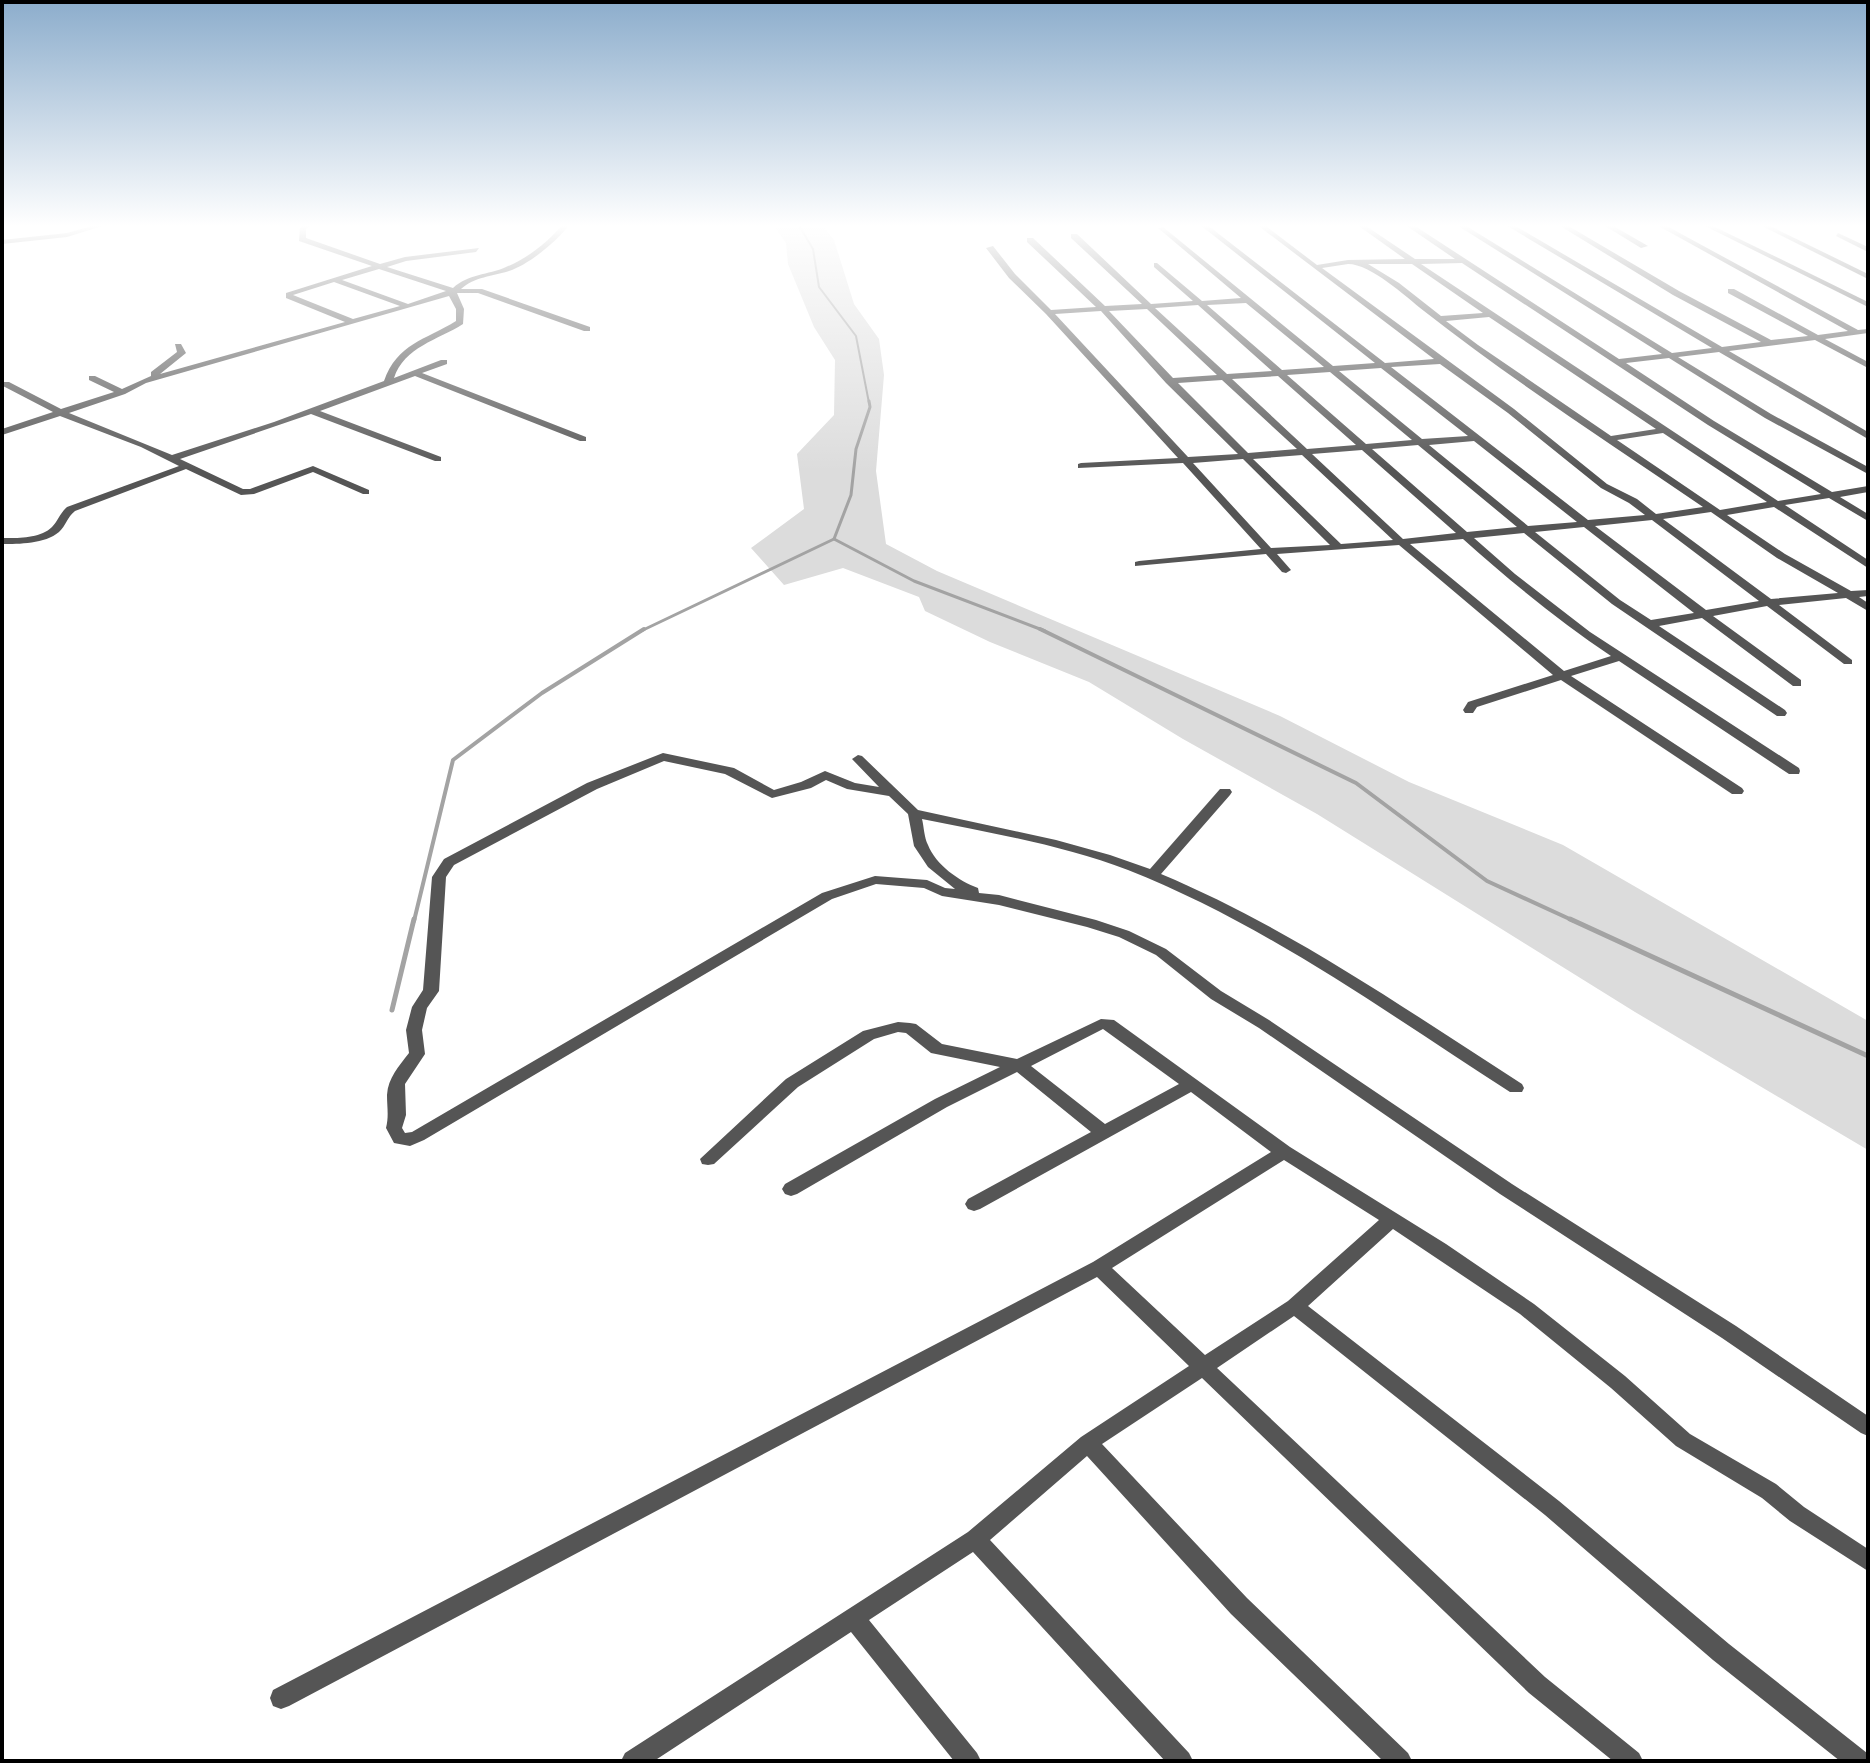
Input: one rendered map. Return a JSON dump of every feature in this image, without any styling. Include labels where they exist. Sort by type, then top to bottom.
[{"type":"street","points":[[316,306],[353,322]]},
{"type":"street","points":[[388,382],[392,366],[398,359],[423,341],[460,322],[458,306]]},
{"type":"street","points":[[522,306],[587,329]]},
{"type":"street","points":[[1043,306],[1286,570]]},
{"type":"street","points":[[1100,306],[1169,381],[1337,546]]},
{"type":"street","points":[[1049,312],[1159,306]]},
{"type":"street","points":[[1204,306],[1537,597],[1619,657],[1794,771]]},
{"type":"street","points":[[1258,306],[1526,529],[1649,624],[1781,713]]},
{"type":"street","points":[[1309,306],[1706,616],[1797,683]]},
{"type":"street","points":[[1368,306],[1511,411],[1604,486],[1633,501],[1848,662]]},
{"type":"street","points":[[1421,306],[1781,556],[1851,595],[1868,608]]},
{"type":"street","points":[[1481,306],[1868,565]]},
{"type":"street","points":[[1531,306],[1868,518]]},
{"type":"street","points":[[1590,306],[1868,471]]},
{"type":"street","points":[[1645,306],[1868,436]]},
{"type":"street","points":[[1700,306],[1770,344]]},
{"type":"street","points":[[1758,306],[1868,365]]},
{"type":"street","points":[[1813,306],[1864,333]]},
{"type":"street","points":[[148,379],[408,307]]},
{"type":"street","points":[[1150,307],[1401,542],[1561,675],[1737,791]]},
{"type":"street","points":[[1439,319],[1493,314]]},
{"type":"street","points":[[1617,362],[1864,333]]},
{"type":"street","points":[[2,432],[122,392],[148,379],[182,353],[178,346]]},
{"type":"street","points":[[1169,381],[1440,361]]},
{"type":"street","points":[[172,458],[444,362]]},
{"type":"street","points":[[415,373],[583,439]]},
{"type":"street","points":[[92,378],[122,392]]},
{"type":"street","points":[[6,384],[59,412],[189,465],[246,493],[313,469],[366,492]]},
{"type":"street","points":[[311,411],[438,459]]},
{"type":"street","points":[[1612,438],[1666,430]]},
{"type":"street","points":[[1081,466],[1245,457],[1476,438]]},
{"type":"street","points":[[2,541],[46,534],[58,528],[65,512],[71,509],[189,465]]},
{"type":"street","points":[[1139,564],[1717,511],[1868,489]]},
{"type":"street","points":[[1649,624],[1766,603],[1868,593]]},
{"type":"street","points":[[1469,710],[1472,705],[1619,657]]},
{"type":"street","points":[[893,793],[852,786],[825,775],[806,785],[772,794],[729,771],[663,757],[592,786],[449,862],[439,877],[431,991],[420,1007],[414,1030],[417,1054],[399,1078],[396,1089],[400,1112],[394,1128],[400,1139],[410,1140],[418,1136],[827,896],[875,880],[927,884],[942,892],[999,900],[1055,913],[1124,934],[1161,952],[1216,995],[1506,1189],[1729,1332],[1868,1427]]},
{"type":"street","points":[[858,759],[914,813],[1082,851],[1152,876],[1292,945],[1516,1088]]},
{"type":"street","points":[[1152,876],[1225,792]]},
{"type":"street","points":[[914,813],[924,851],[957,885],[970,891],[993,890],[1046,902],[1055,913]]},
{"type":"street","points":[[791,1189],[941,1103],[1106,1023],[1284,1152],[1527,1309],[1618,1382],[1683,1440],[1769,1491],[1797,1514],[1868,1561]]},
{"type":"street","points":[[708,1159],[792,1083],[879,1030],[910,1028],[937,1049],[1019,1065],[1104,1133]]},
{"type":"street","points":[[974,1204],[1190,1085]]},
{"type":"street","points":[[281,1698],[1099,1267],[1284,1152]]},
{"type":"street","points":[[633,1761],[975,1539],[1088,1443],[1295,1306],[1392,1219]]},
{"type":"street","points":[[1099,1267],[1537,1685],[1631,1761]]},
{"type":"street","points":[[1295,1306],[1552,1508],[1721,1652],[1859,1761]]},
{"type":"street","points":[[1088,1443],[1239,1606],[1400,1761]]},
{"type":"street","points":[[975,1539],[1181,1761]]},
{"type":"street","points":[[854,1619],[969,1761]]},
{"type":"shaded area","points":[[805,306],[856,306],[879,339],[884,375],[876,471],[886,544],[937,571],[1280,716],[1409,782],[1563,845],[1868,1021],[1868,1150],[1635,1012],[1317,814],[1089,682],[990,642],[925,611],[919,597],[843,568],[784,585],[751,548],[804,509],[797,454],[834,415],[835,360],[814,327]]},
{"type":"waterway","points":[[834,306],[856,336],[869,403]]},
{"type":"waterway","points":[[834,539],[851,495],[856,449],[870,407],[869,401]]},
{"type":"waterway","points":[[641,631],[834,539]]},
{"type":"waterway","points":[[834,539],[914,581],[1041,629]]},
{"type":"waterway","points":[[414,921],[453,760],[542,693],[644,629]]},
{"type":"waterway","points":[[1041,629],[1045,631]]},
{"type":"waterway","points":[[1041,629],[1356,783],[1487,881],[1574,921]]},
{"type":"waterway","points":[[392,1010],[414,919]]},
{"type":"waterway","points":[[1570,919],[1868,1056]]}]
